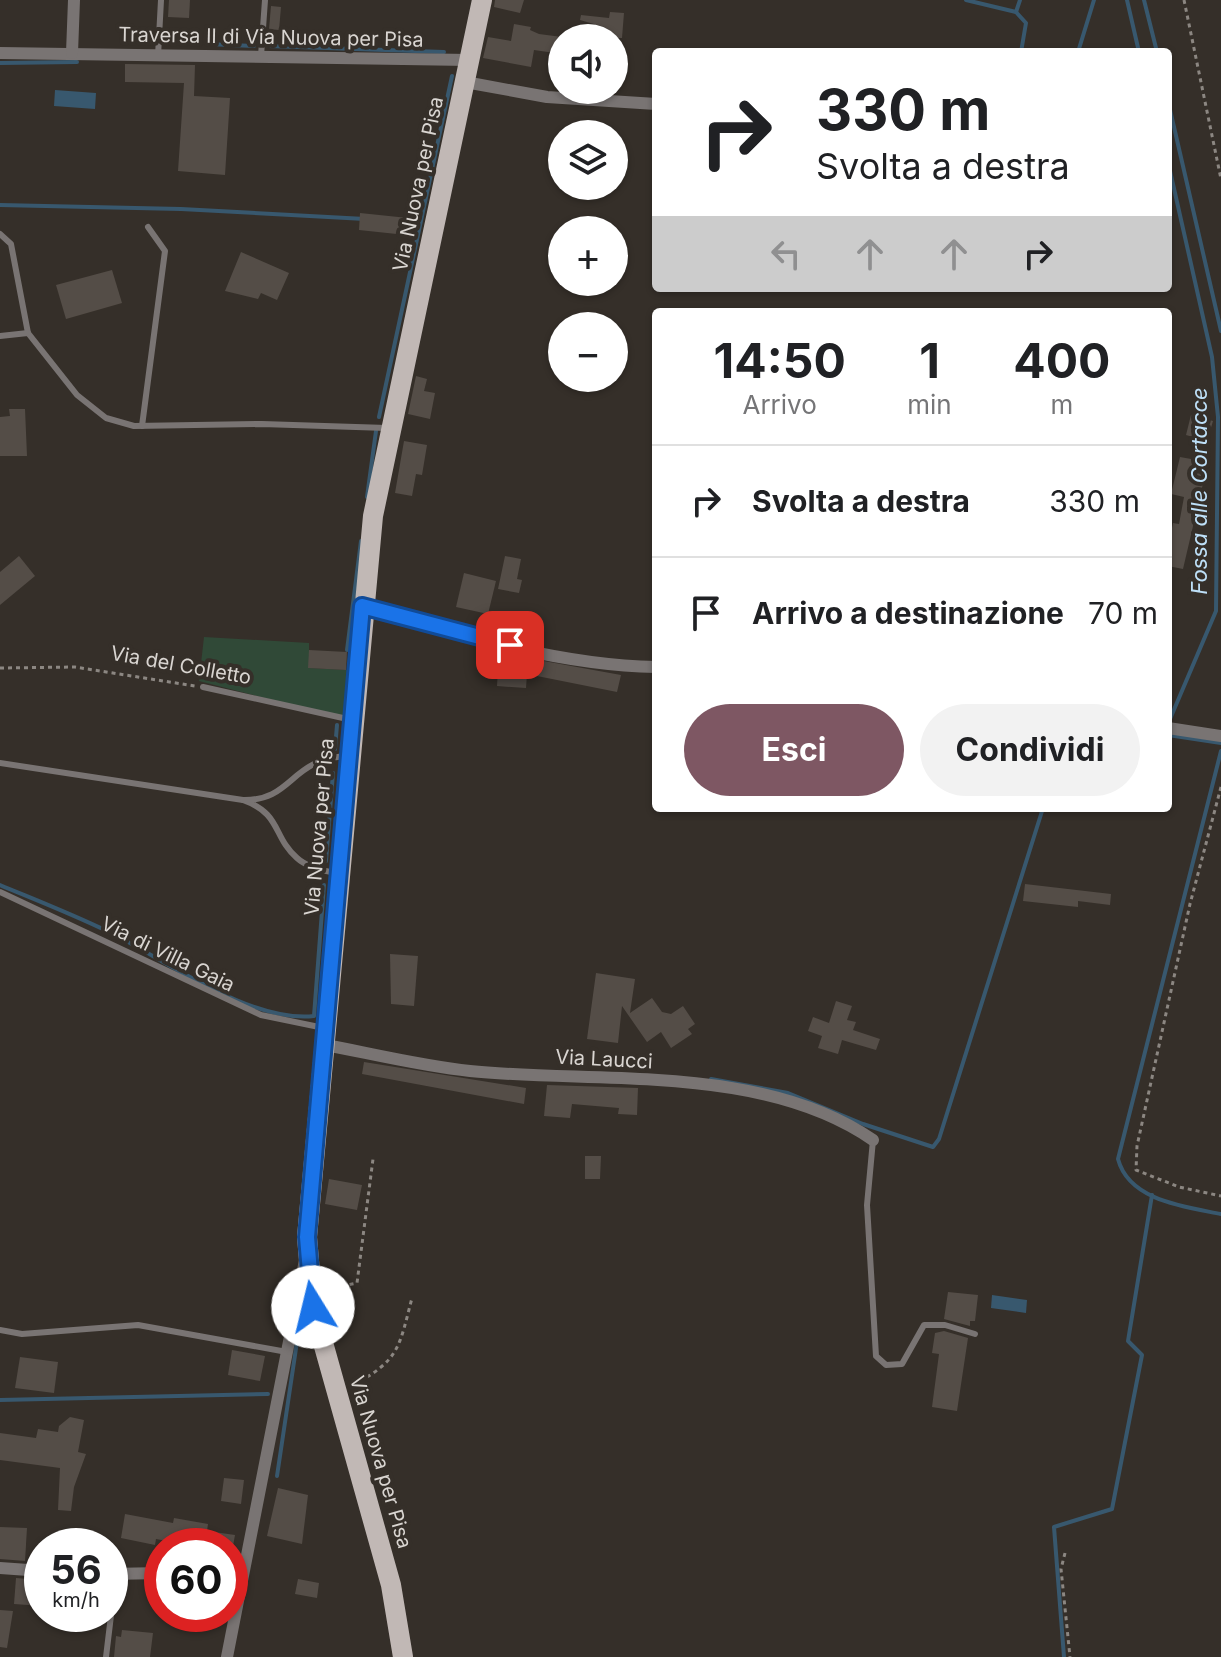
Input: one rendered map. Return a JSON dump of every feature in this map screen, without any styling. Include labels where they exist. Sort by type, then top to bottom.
[{"type":"main road","name":"Via Nuova per Pisa","points":[[403,1657],[391,1585],[310,1293],[307,1254],[362,606],[373,516],[482,0]]},
{"type":"street","points":[[0,53],[72,53],[74,0]]},
{"type":"street","name":"Traversa II di Via Nuova per Pisa","points":[[72,53],[261,59],[469,60]]},
{"type":"street","points":[[465,82],[547,97],[652,104]]},
{"type":"street","points":[[362,606],[449,631],[602,666],[652,667]]},
{"type":"street","points":[[1172,729],[1220,736]]},
{"type":"street","name":"Via Laucci","points":[[327,1037],[467,1071],[685,1083],[742,1091],[802,1107],[873,1140]]},
{"type":"street","points":[[248,1561],[307,1254]]},
{"type":"street","points":[[0,1568],[24,1570]]},
{"type":"street","points":[[227,1657],[233,1632]]},
{"type":"lane","points":[[158,56],[161,0]]},
{"type":"lane","points":[[261,59],[265,0]]},
{"type":"lane","points":[[142,426],[165,251],[148,227]]},
{"type":"lane","points":[[0,234],[11,244],[28,333],[77,395],[106,418],[142,426],[277,424],[390,428]]},
{"type":"lane","points":[[0,336],[28,333]]},
{"type":"lane","name":"Via del Colletto","points":[[203,687],[352,720]]},
{"type":"lane","points":[[0,763],[243,800],[271,798],[316,760],[349,756]]},
{"type":"lane","points":[[243,800],[270,814],[290,850],[301,862],[339,874]]},
{"type":"lane","name":"Via di Villa Gaia","points":[[0,892],[261,1015],[327,1037]]},
{"type":"lane","points":[[873,1140],[867,1205],[876,1356],[886,1365],[902,1364],[924,1325],[945,1325],[975,1334]]},
{"type":"lane","points":[[0,1330],[22,1334],[138,1325],[287,1352]]},
{"type":"lane","points":[[106,1657],[108,1632]]},
{"type":"path","points":[[1184,0],[1221,179]]},
{"type":"path","name":"Via del Colletto","points":[[0,668],[75,667],[203,687]]},
{"type":"path","points":[[1221,787],[1183,934],[1137,1146],[1136,1170],[1179,1187],[1221,1196]]},
{"type":"path","points":[[310,1293],[357,1283],[373,1159]]},
{"type":"path","points":[[337,1393],[373,1374],[397,1354],[412,1298]]},
{"type":"path","points":[[1065,1553],[1061,1569],[1070,1657]]},
{"type":"green space","points":[[204,637],[309,643],[309,668],[347,670],[343,718],[199,681]]},
{"type":"water","points":[[55,90],[96,93],[95,109],[54,106]]},
{"type":"water","points":[[992,1295],[1027,1300],[1026,1313],[991,1308]]},
{"type":"building","points":[[169,0],[190,0],[189,18],[168,17]]},
{"type":"building","points":[[495,0],[524,0],[520,13],[494,7]]},
{"type":"building","points":[[271,6],[281,7],[279,30],[269,29]]},
{"type":"building","points":[[610,12],[624,13],[623,24],[594,24],[580,20],[581,15],[609,18]]},
{"type":"building","points":[[514,24],[531,27],[530,30],[548,35],[548,52],[534,50],[531,67],[483,58],[488,37],[511,41]]},
{"type":"building","points":[[125,64],[195,65],[194,96],[230,98],[225,175],[178,171],[184,83],[125,82]]},
{"type":"building","points":[[360,213],[408,218],[406,235],[359,230]]},
{"type":"building","points":[[241,252],[289,273],[277,300],[261,293],[258,299],[225,291]]},
{"type":"building","points":[[112,270],[122,303],[66,319],[56,285]]},
{"type":"building","points":[[416,376],[427,379],[424,391],[435,393],[430,419],[408,414]]},
{"type":"building","points":[[9,409],[25,409],[27,456],[0,456],[0,417],[10,416]]},
{"type":"building","points":[[1191,415],[1213,421],[1207,441],[1186,435]]},
{"type":"building","points":[[404,441],[427,445],[422,475],[416,474],[412,496],[395,493]]},
{"type":"building","points":[[1180,457],[1208,462],[1183,569],[1172,567],[1172,528],[1173,523],[1179,524],[1184,497],[1172,494]]},
{"type":"building","points":[[19,556],[35,576],[0,605],[0,572]]},
{"type":"building","points":[[505,556],[521,559],[517,579],[522,580],[519,593],[498,589]]},
{"type":"building","points":[[464,573],[496,581],[488,614],[456,607]]},
{"type":"building","points":[[309,650],[347,652],[346,670],[308,668]]},
{"type":"building","points":[[499,653],[621,675],[617,692],[527,674],[526,688],[497,686]]},
{"type":"building","points":[[1025,884],[1111,894],[1110,905],[1078,901],[1078,907],[1023,901]]},
{"type":"building","points":[[390,954],[418,956],[414,1006],[391,1004]]},
{"type":"building","points":[[596,973],[635,979],[630,1013],[652,998],[662,1012],[671,1014],[683,1006],[695,1024],[688,1029],[692,1034],[671,1048],[661,1032],[647,1042],[622,1006],[618,1043],[587,1039]]},
{"type":"building","points":[[836,1001],[852,1006],[847,1020],[856,1022],[853,1030],[880,1039],[876,1050],[842,1040],[838,1054],[818,1048],[822,1036],[808,1031],[813,1017],[829,1023]]},
{"type":"building","points":[[364,1062],[526,1088],[524,1104],[362,1074]]},
{"type":"building","points":[[547,1085],[638,1088],[637,1115],[618,1114],[619,1108],[572,1104],[570,1118],[544,1116]]},
{"type":"building","points":[[585,1156],[601,1156],[600,1179],[585,1179]]},
{"type":"building","points":[[329,1179],[362,1185],[357,1210],[325,1204]]},
{"type":"building","points":[[948,1292],[978,1295],[975,1321],[970,1321],[970,1326],[944,1319]]},
{"type":"building","points":[[944,1331],[968,1338],[957,1411],[932,1407],[939,1354],[932,1353],[935,1333]]},
{"type":"building","points":[[232,1350],[265,1356],[260,1381],[228,1375]]},
{"type":"building","points":[[20,1357],[58,1362],[54,1393],[15,1388]]},
{"type":"building","points":[[70,1417],[84,1420],[78,1452],[86,1454],[74,1487],[71,1511],[58,1510],[60,1468],[0,1460],[0,1433],[36,1438],[38,1429],[58,1432],[59,1426]]},
{"type":"building","points":[[224,1478],[244,1480],[241,1504],[221,1501]]},
{"type":"building","points":[[278,1488],[308,1495],[302,1544],[267,1536]]},
{"type":"building","points":[[125,1514],[173,1523],[174,1518],[208,1524],[207,1528],[144,1528],[144,1543],[128,1539],[128,1528],[123,1528]]},
{"type":"building","points":[[0,1527],[27,1528],[24,1528],[24,1561],[0,1559]]},
{"type":"building","points":[[16,1578],[24,1579],[24,1605],[14,1604]]},
{"type":"building","points":[[298,1579],[319,1583],[317,1598],[295,1594]]},
{"type":"building","points":[[0,1610],[13,1611],[7,1648],[0,1647]]},
{"type":"building","points":[[128,1631],[153,1633],[150,1657],[114,1657],[116,1636],[121,1637],[122,1632]]},
{"type":"waterway","points":[[966,0],[1016,12],[1026,23],[1022,48]]},
{"type":"waterway","points":[[1016,12],[1020,0]]},
{"type":"waterway","points":[[1079,48],[1094,0]]},
{"type":"waterway","name":"Fossa alle Cortacce","points":[[1127,0],[1138,48]]},
{"type":"waterway","points":[[1144,0],[1156,48]]},
{"type":"waterway","points":[[163,42],[199,43]]},
{"type":"waterway","points":[[207,44],[254,46]]},
{"type":"waterway","points":[[268,46],[444,52]]},
{"type":"waterway","points":[[0,63],[77,62]]},
{"type":"waterway","points":[[379,417],[452,76]]},
{"type":"waterway","points":[[1172,118],[1221,331]]},
{"type":"waterway","name":"Fossa alle Cortacce","points":[[1172,180],[1212,357],[1218,417],[1216,611],[1172,714]]},
{"type":"waterway","points":[[0,205],[181,209],[365,219]]},
{"type":"waterway","points":[[406,222],[419,224]]},
{"type":"waterway","points":[[367,497],[376,431]]},
{"type":"waterway","points":[[347,650],[361,541]]},
{"type":"waterway","points":[[335,749],[337,725]]},
{"type":"waterway","points":[[1172,736],[1221,743]]},
{"type":"waterway","points":[[1221,751],[1118,1159],[1124,1173],[1146,1193],[1176,1205],[1221,1214]]},
{"type":"waterway","points":[[326,861],[333,773]]},
{"type":"waterway","points":[[711,1079],[788,1093],[863,1124],[933,1147],[939,1139],[1042,812]]},
{"type":"waterway","points":[[0,885],[107,931],[235,1000],[289,1016],[314,1016],[324,885]]},
{"type":"waterway","points":[[1064,1657],[1054,1527],[1112,1509],[1142,1355],[1128,1341],[1152,1195]]},
{"type":"waterway","points":[[277,1476],[298,1335]]},
{"type":"waterway","points":[[0,1400],[268,1394]]},
{"type":"route","points":[[313,1307],[307,1237],[328,1029],[362,606],[510,645]]}]
